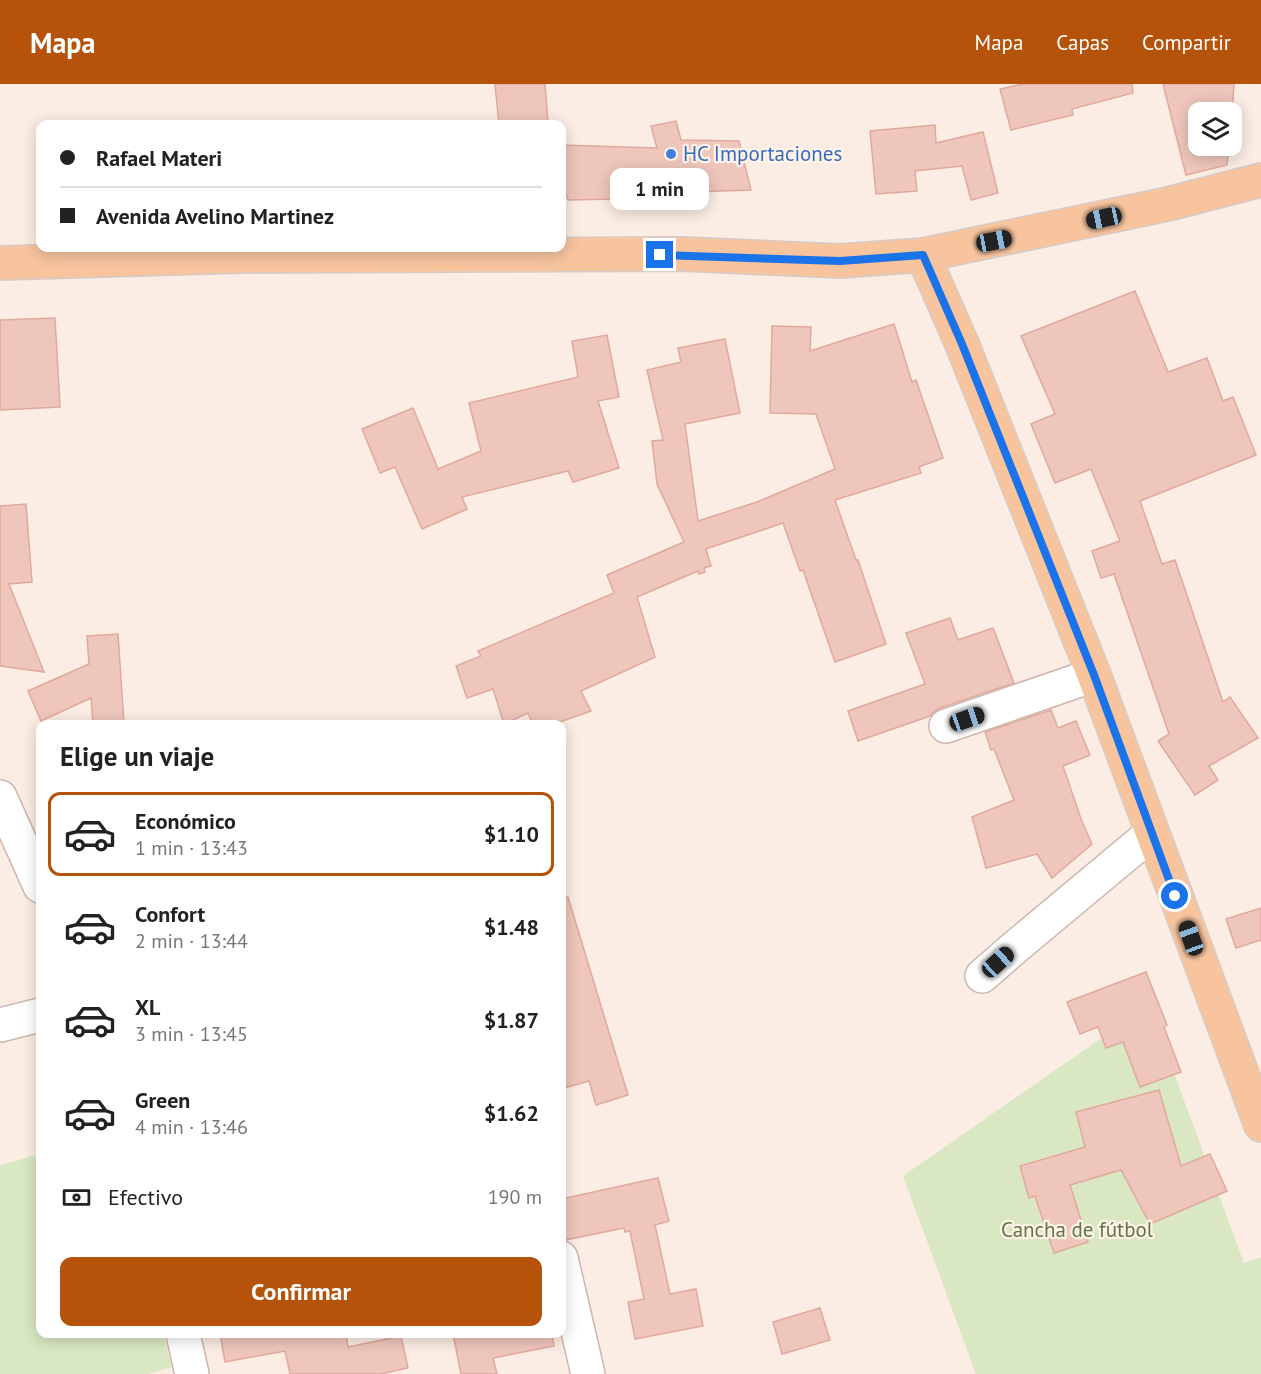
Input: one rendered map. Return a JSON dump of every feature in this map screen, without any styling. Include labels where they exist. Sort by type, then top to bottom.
[{"type":"main road","points":[[0,262],[242,256],[683,254],[840,261],[923,255],[1168,204],[1261,180]]},
{"type":"main road","points":[[923,255],[962,344],[1094,675],[1261,1125]]},
{"type":"street","points":[[946,726],[1094,675]]},
{"type":"street","points":[[0,797],[36,877]]},
{"type":"street","points":[[982,976],[1152,833]]},
{"type":"street","points":[[0,1025],[36,1016]]},
{"type":"street","points":[[566,1279],[588,1374]]},
{"type":"street","points":[[184,1338],[192,1374]]},
{"type":"green space","name":"Cancha de fútbol","points":[[1149,1005],[1244,1263],[1261,1257],[1261,1374],[976,1374],[903,1176]]},
{"type":"green space","points":[[36,1155],[36,1338],[164,1338],[172,1367],[148,1374],[0,1374],[0,1165]]},
{"type":"building","points":[[495,84],[545,84],[548,120],[499,120]]},
{"type":"building","points":[[1023,84],[1132,84],[1133,93],[1072,109],[1073,115],[1011,130],[1000,89]]},
{"type":"building","points":[[1163,84],[1234,84],[1233,102],[1188,102],[1188,156],[1228,156],[1227,165],[1186,175]]},
{"type":"building","points":[[676,121],[681,140],[739,141],[751,190],[666,193],[666,198],[568,200],[566,195],[566,145],[657,148],[651,126]]},
{"type":"building","points":[[935,125],[936,143],[983,132],[998,193],[971,200],[962,166],[915,171],[917,191],[876,194],[870,131]]},
{"type":"building","points":[[1135,291],[1168,372],[1207,358],[1223,401],[1233,397],[1256,455],[1140,501],[1162,564],[1175,560],[1223,702],[1230,697],[1258,738],[1209,766],[1218,780],[1195,795],[1158,741],[1169,734],[1114,574],[1101,578],[1092,551],[1120,541],[1091,469],[1055,483],[1031,424],[1055,414],[1021,336]]},
{"type":"building","points":[[55,318],[60,407],[0,410],[0,320]]},
{"type":"building","points":[[894,324],[912,382],[916,380],[943,458],[919,467],[921,473],[835,500],[886,644],[835,662],[803,570],[800,571],[783,523],[706,549],[711,566],[704,568],[705,572],[699,574],[698,571],[637,597],[655,657],[581,691],[591,711],[565,720],[531,720],[528,713],[513,720],[503,720],[493,689],[467,698],[456,666],[481,656],[478,651],[614,593],[607,575],[684,542],[657,484],[652,441],[663,440],[647,370],[681,362],[678,348],[725,339],[740,413],[685,424],[698,521],[757,502],[835,469],[816,414],[770,413],[772,326],[811,327],[810,351]]},
{"type":"building","points":[[607,335],[619,397],[598,401],[619,468],[573,482],[568,471],[462,497],[467,509],[422,529],[395,467],[380,473],[362,429],[413,408],[438,469],[481,451],[469,403],[578,377],[572,341]]},
{"type":"building","points":[[26,504],[32,582],[9,584],[44,672],[0,666],[0,506]]},
{"type":"building","points":[[950,618],[958,640],[993,628],[1014,683],[940,708],[930,716],[858,741],[848,711],[925,684],[906,633]]},
{"type":"building","points":[[118,634],[124,720],[93,720],[91,698],[41,720],[28,691],[89,664],[87,636]]},
{"type":"building","points":[[1051,710],[1058,728],[1076,721],[1090,755],[1063,766],[1092,844],[1052,878],[1037,854],[986,868],[972,817],[1014,800],[985,732]]},
{"type":"building","points":[[566,897],[568,897],[628,1095],[596,1105],[589,1081],[566,1088]]},
{"type":"building","points":[[1261,908],[1261,940],[1236,948],[1226,919]]},
{"type":"building","points":[[1146,972],[1167,1025],[1164,1027],[1181,1072],[1140,1087],[1123,1042],[1106,1048],[1098,1027],[1080,1034],[1067,1002]]},
{"type":"building","points":[[1159,1090],[1181,1166],[1210,1154],[1227,1191],[1150,1224],[1121,1170],[1070,1185],[1088,1242],[1054,1253],[1035,1196],[1029,1198],[1020,1166],[1085,1147],[1076,1112]]},
{"type":"building","points":[[658,1178],[669,1221],[655,1225],[670,1294],[696,1289],[703,1326],[635,1339],[628,1302],[644,1299],[630,1231],[625,1232],[624,1228],[566,1240],[566,1198]]},
{"type":"building","points":[[820,1308],[830,1340],[782,1354],[773,1322]]},
{"type":"building","points":[[221,1338],[347,1338],[348,1347],[401,1338],[408,1368],[381,1374],[290,1374],[285,1351],[225,1362]]},
{"type":"building","points":[[454,1338],[553,1338],[554,1346],[493,1358],[497,1374],[461,1374]]},
{"type":"place","name":"HC Importaciones","points":[[671,154]]},
{"type":"route","points":[[660,255],[840,261],[923,255],[962,344],[1094,675],[1175,896]]}]
